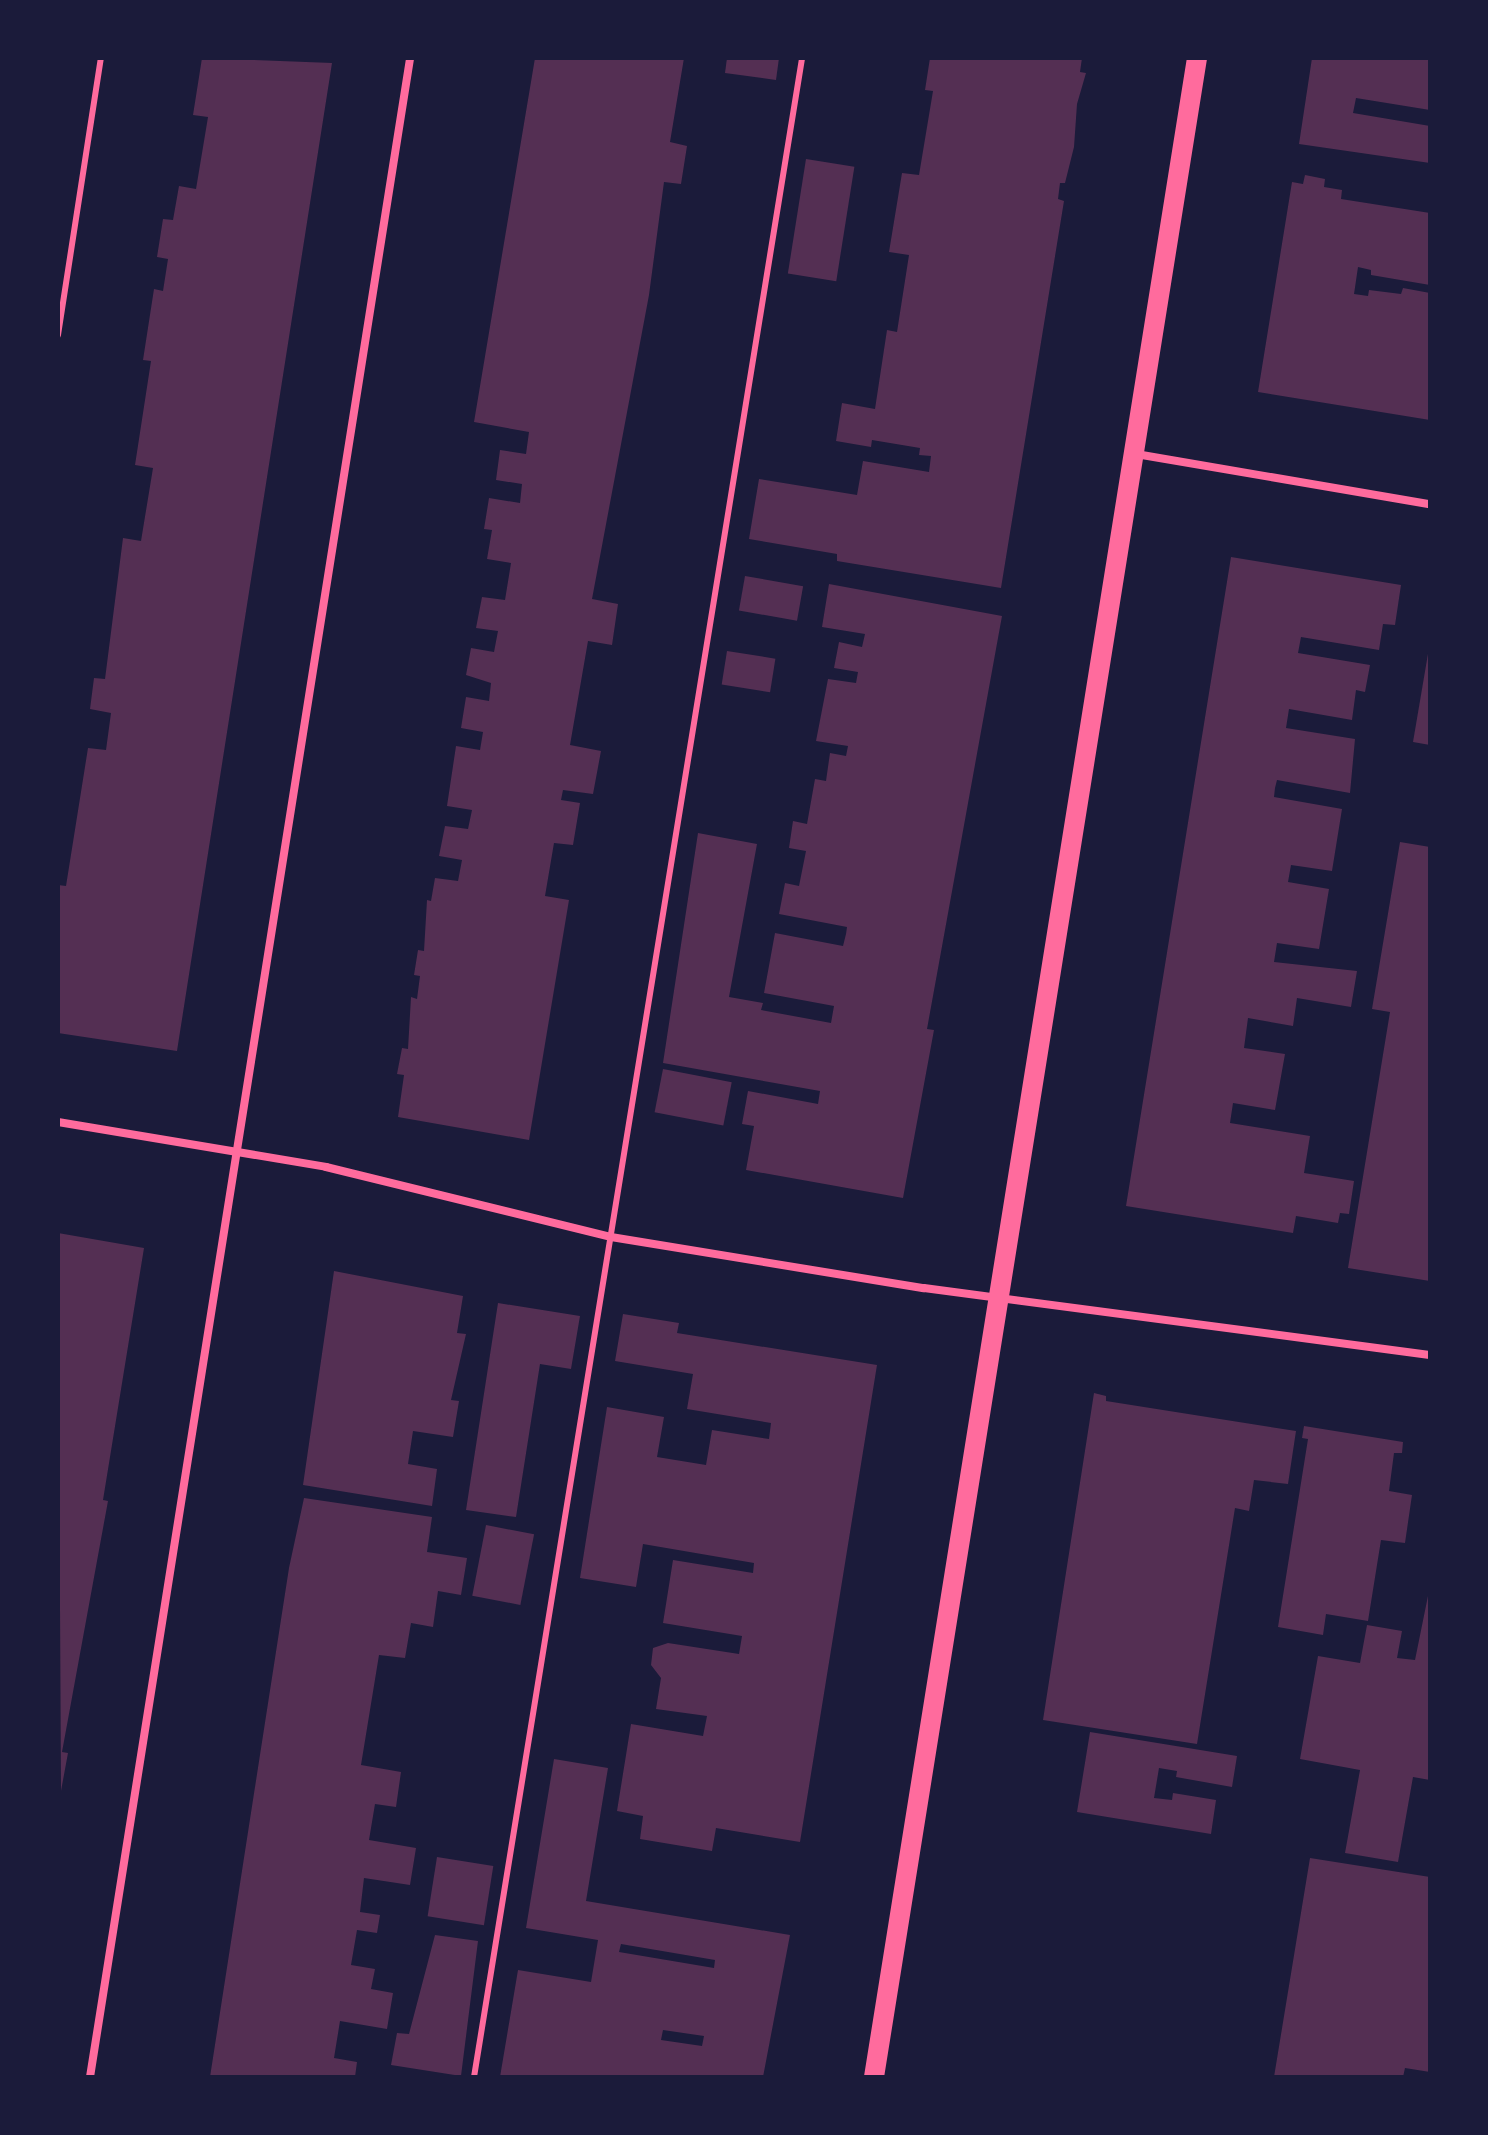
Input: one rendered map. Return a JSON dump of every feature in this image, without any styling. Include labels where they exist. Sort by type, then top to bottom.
[{"type":"main road","points":[[874,2077],[1197,58]]},
{"type":"street","points":[[90,2077],[410,58]]},
{"type":"street","points":[[1135,454],[1430,504]]},
{"type":"street","points":[[58,1122],[326,1167],[611,1237],[1001,1297],[1430,1355]]},
{"type":"lane","points":[[58,335],[101,58]]},
{"type":"lane","points":[[474,2077],[802,58]]},
{"type":"building","points":[[202,58],[332,63],[177,1051],[58,1033],[58,885],[66,886],[88,748],[106,750],[111,713],[90,709],[94,678],[105,679],[123,538],[141,541],[153,468],[135,465],[151,361],[143,360],[154,289],[163,291],[168,259],[157,257],[163,219],[173,220],[179,186],[196,189],[208,117],[193,115]]},
{"type":"building","points":[[535,58],[684,58],[670,142],[687,146],[681,184],[664,182],[649,295],[592,599],[618,604],[612,645],[588,641],[570,745],[601,751],[593,794],[563,790],[561,800],[580,803],[573,845],[554,843],[545,896],[569,900],[529,1140],[398,1117],[404,1075],[397,1074],[402,1048],[408,1049],[411,997],[417,999],[420,976],[414,975],[418,950],[424,951],[427,900],[431,901],[435,878],[458,881],[462,860],[439,856],[445,826],[468,829],[472,810],[447,806],[456,746],[480,750],[483,732],[461,728],[466,697],[489,701],[491,683],[466,675],[471,648],[494,652],[498,631],[476,628],[482,597],[505,600],[511,563],[487,559],[492,530],[484,529],[489,498],[520,503],[522,484],[496,480],[500,450],[526,454],[529,432],[474,422]]},
{"type":"building","points":[[727,58],[779,58],[776,80],[725,73]]},
{"type":"building","points":[[930,58],[1082,58],[1080,72],[1086,73],[1077,104],[1074,147],[1065,183],[1060,183],[1058,199],[1064,201],[1001,588],[837,561],[837,554],[749,539],[759,479],[857,495],[863,461],[929,472],[931,456],[919,455],[920,448],[872,440],[871,447],[836,441],[842,403],[875,409],[887,330],[897,332],[909,255],[889,252],[902,173],[919,175],[933,91],[925,90]]},
{"type":"building","points":[[1312,58],[1430,58],[1430,110],[1356,98],[1353,113],[1430,126],[1430,163],[1299,144]]},
{"type":"building","points":[[806,159],[854,167],[836,281],[788,274]]},
{"type":"building","points":[[1305,175],[1325,179],[1324,187],[1342,190],[1341,199],[1430,213],[1430,285],[1371,275],[1371,270],[1358,267],[1354,294],[1368,296],[1369,290],[1401,294],[1403,288],[1430,293],[1430,420],[1258,392],[1292,182],[1303,184]]},
{"type":"building","points":[[1231,557],[1401,585],[1395,625],[1383,624],[1379,650],[1301,637],[1298,653],[1370,665],[1365,692],[1356,690],[1352,720],[1289,709],[1286,728],[1355,739],[1350,793],[1277,780],[1275,788],[1274,797],[1342,809],[1332,871],[1291,865],[1288,882],[1329,889],[1319,949],[1277,943],[1274,962],[1357,971],[1351,1007],[1297,998],[1293,1026],[1248,1018],[1244,1048],[1285,1054],[1275,1110],[1233,1103],[1230,1123],[1310,1136],[1304,1173],[1354,1181],[1349,1214],[1340,1213],[1338,1223],[1296,1216],[1293,1233],[1126,1206]]},
{"type":"building","points":[[745,576],[803,586],[797,621],[739,610]]},
{"type":"building","points":[[829,584],[1002,616],[927,1029],[934,1030],[903,1198],[746,1170],[754,1126],[742,1124],[748,1091],[818,1104],[820,1091],[663,1063],[698,833],[757,844],[729,997],[763,1003],[761,1010],[831,1023],[834,1006],[764,993],[775,933],[843,946],[846,934],[847,927],[779,914],[785,883],[799,886],[806,851],[789,848],[793,821],[807,824],[815,779],[826,781],[830,753],[846,756],[848,746],[816,741],[828,679],[856,683],[858,672],[834,668],[839,642],[862,647],[865,634],[822,627]]},
{"type":"building","points":[[1430,642],[1430,745],[1413,742]]},
{"type":"building","points":[[727,651],[775,659],[770,692],[722,685]]},
{"type":"building","points":[[1400,842],[1430,847],[1430,1281],[1348,1268],[1390,1012],[1372,1009]]},
{"type":"building","points":[[663,1069],[732,1082],[723,1126],[655,1112]]},
{"type":"building","points":[[58,1233],[144,1248],[103,1500],[108,1501],[62,1752],[68,1753],[61,1791]]},
{"type":"building","points":[[334,1271],[463,1296],[457,1333],[466,1334],[451,1400],[459,1401],[453,1437],[413,1431],[408,1464],[437,1469],[432,1506],[303,1485]]},
{"type":"building","points":[[498,1303],[580,1316],[571,1369],[540,1364],[516,1517],[466,1510]]},
{"type":"building","points":[[623,1314],[679,1323],[677,1333],[877,1365],[800,1842],[716,1828],[712,1851],[640,1839],[643,1816],[617,1811],[631,1724],[703,1736],[707,1716],[656,1709],[661,1678],[651,1665],[653,1648],[668,1643],[739,1654],[742,1636],[663,1623],[673,1560],[753,1573],[754,1563],[643,1544],[636,1587],[580,1578],[607,1407],[664,1417],[657,1457],[706,1465],[712,1430],[769,1439],[771,1423],[687,1409],[693,1374],[615,1361]]},
{"type":"building","points":[[1094,1393],[1106,1396],[1106,1401],[1296,1431],[1288,1484],[1254,1480],[1249,1511],[1235,1508],[1197,1744],[1043,1720]]},
{"type":"building","points":[[1304,1426],[1403,1442],[1402,1453],[1394,1453],[1389,1491],[1412,1495],[1405,1543],[1381,1540],[1368,1621],[1326,1614],[1323,1635],[1278,1627],[1308,1439],[1302,1438]]},
{"type":"building","points":[[304,1498],[432,1517],[427,1552],[467,1558],[461,1595],[438,1591],[433,1627],[411,1623],[405,1658],[379,1655],[361,1765],[401,1772],[396,1807],[375,1804],[369,1840],[416,1848],[410,1885],[364,1878],[360,1912],[380,1915],[377,1933],[357,1930],[351,1965],[375,1969],[371,1989],[393,1993],[387,2029],[340,2021],[334,2058],[357,2062],[355,2077],[210,2077],[289,1568]]},
{"type":"building","points":[[486,1525],[534,1534],[520,1605],[472,1596]]},
{"type":"building","points":[[1430,1586],[1430,1780],[1413,1777],[1398,1862],[1345,1853],[1360,1770],[1300,1759],[1318,1656],[1360,1663],[1367,1625],[1402,1631],[1397,1658],[1415,1660]]},
{"type":"building","points":[[1090,1732],[1237,1756],[1232,1787],[1176,1777],[1177,1771],[1159,1768],[1154,1798],[1172,1800],[1173,1793],[1216,1800],[1211,1834],[1077,1812]]},
{"type":"building","points":[[554,1759],[608,1768],[586,1901],[790,1935],[763,2077],[500,2077],[518,1970],[591,1982],[598,1940],[526,1928]],"holes":[[[621,1944],[715,1960],[714,1968],[619,1952]],[[663,2030],[704,2036],[702,2046],[661,2040]]]},
{"type":"building","points":[[437,1857],[493,1866],[484,1925],[428,1916]]},
{"type":"building","points":[[1310,1858],[1430,1877],[1430,2072],[1405,2068],[1403,2077],[1274,2077]]},
{"type":"building","points":[[435,1935],[478,1941],[461,2076],[391,2065],[397,2033],[409,2034]]}]
